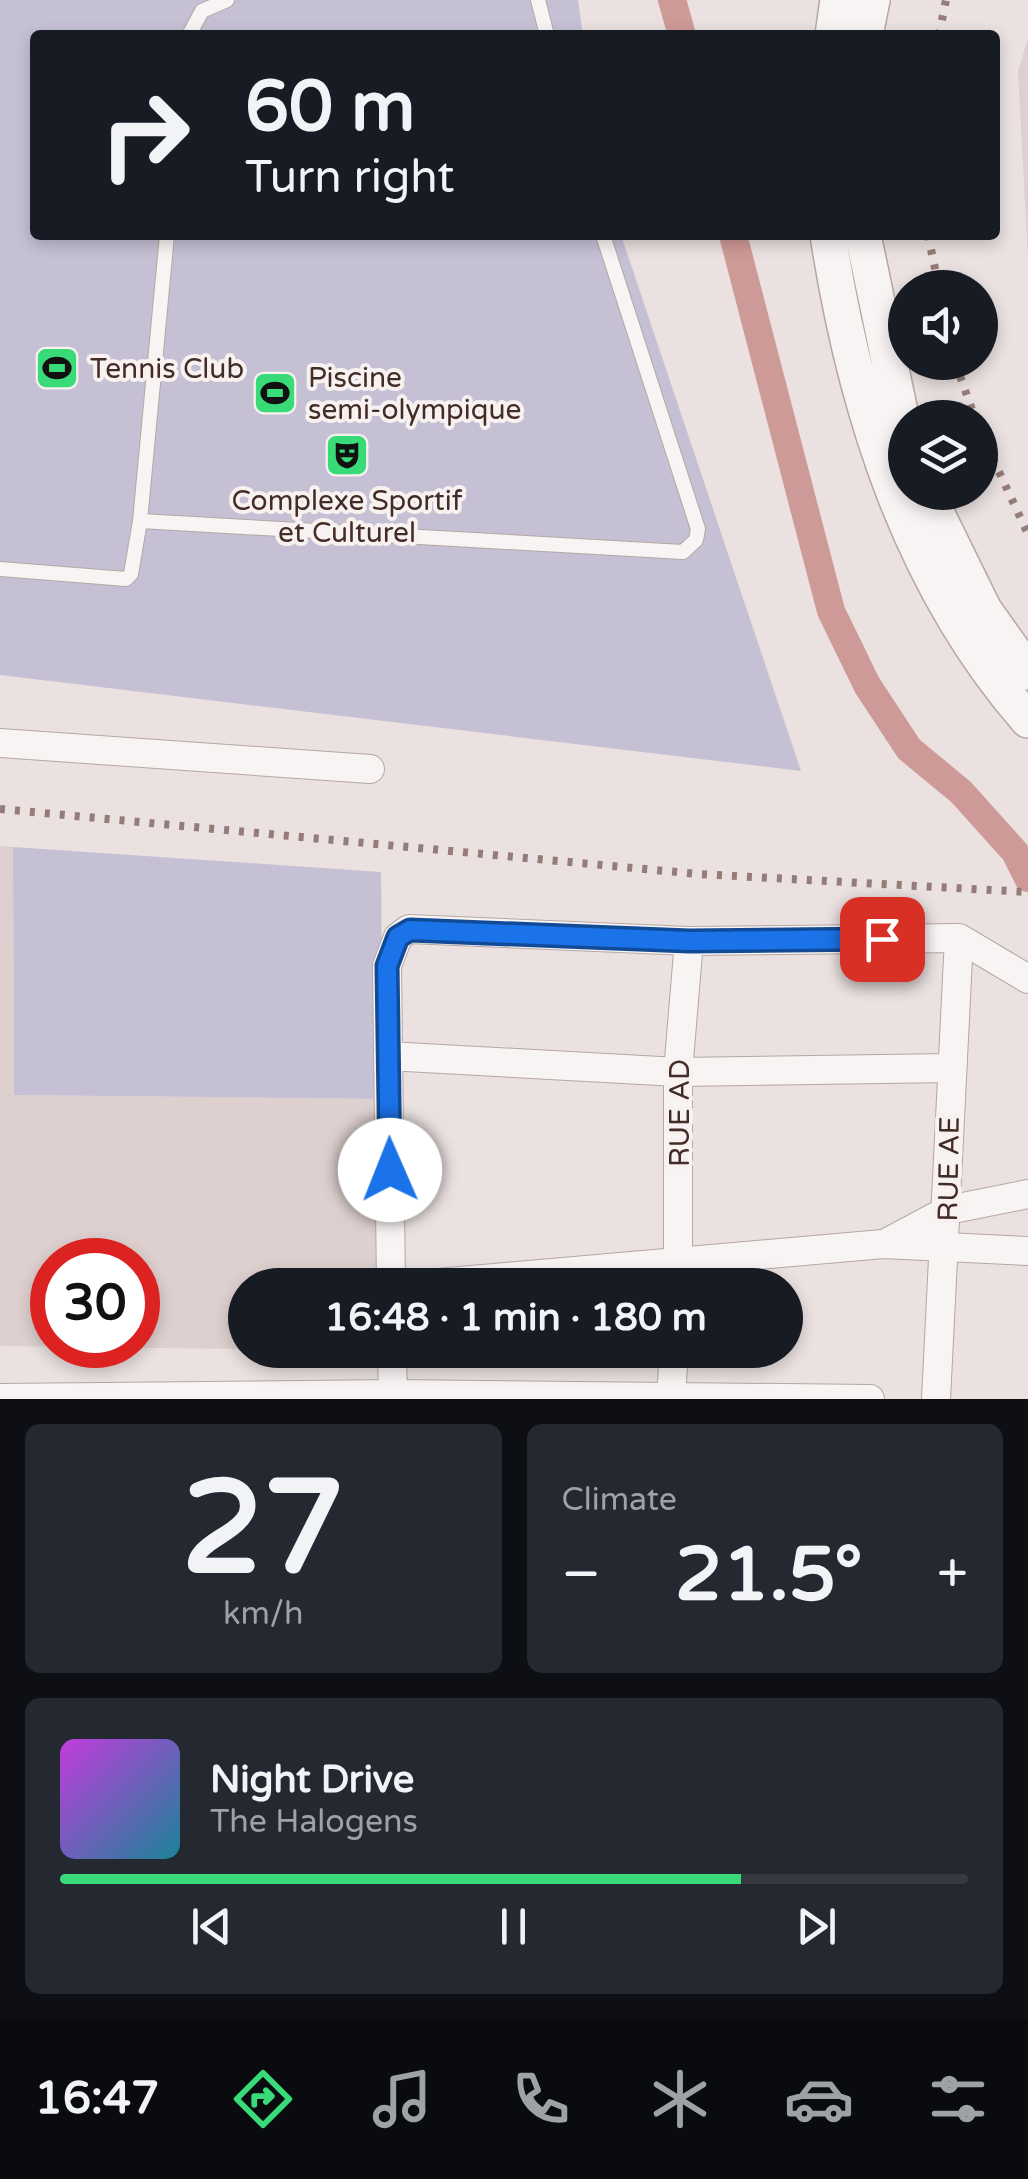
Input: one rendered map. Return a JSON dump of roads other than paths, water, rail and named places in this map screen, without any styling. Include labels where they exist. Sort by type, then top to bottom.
[{"type":"street","points":[[833,30],[838,0]]},
{"type":"street","points":[[866,30],[872,0]]},
{"type":"street","points":[[829,240],[852,365],[878,452],[916,546],[964,635],[1028,720]]},
{"type":"street","points":[[864,240],[897,400]]},
{"type":"street","points":[[935,510],[984,610],[1028,672]]},
{"type":"street","points":[[0,743],[370,769]]},
{"type":"street","points":[[392,1268],[387,966],[398,937],[410,930],[689,941],[959,938],[1028,979]]},
{"type":"street","name":"RUE AE","points":[[936,1399],[959,938]]},
{"type":"street","name":"RUE AD","points":[[679,1268],[678,1072],[689,941]]},
{"type":"street","points":[[388,1056],[678,1072],[950,1068]]},
{"type":"street","points":[[883,1244],[948,1210],[1028,1194]]},
{"type":"street","points":[[720,1268],[883,1244],[1028,1251]]},
{"type":"street","points":[[392,1368],[393,1396]]},
{"type":"street","points":[[671,1397],[673,1368]]},
{"type":"street","points":[[0,1398],[870,1399]]},
{"type":"lane","points":[[192,30],[202,11],[226,0]]},
{"type":"lane","points":[[538,0],[546,30]]},
{"type":"lane","points":[[0,570],[126,579],[135,564],[167,240]]},
{"type":"lane","points":[[140,521],[683,552],[696,540],[698,529],[605,240]]},
{"type":"waterway","points":[[672,0],[681,30]]},
{"type":"waterway","points":[[734,240],[831,611],[867,685],[909,749],[961,792],[1015,852],[1028,878]]},
{"type":"railway","points":[[940,30],[946,0]]},
{"type":"railway","points":[[929,240],[935,270]]},
{"type":"railway","points":[[961,380],[969,400]]},
{"type":"railway","points":[[998,470],[1028,534]]},
{"type":"railway","points":[[0,809],[698,874],[1028,892]]},
{"type":"place","name":"Tennis Club","points":[[57,368]]},
{"type":"place","name":"Piscine semi-olympique","points":[[275,393]]},
{"type":"place","name":"Complexe Sportif et Culturel","points":[[347,455]]}]
